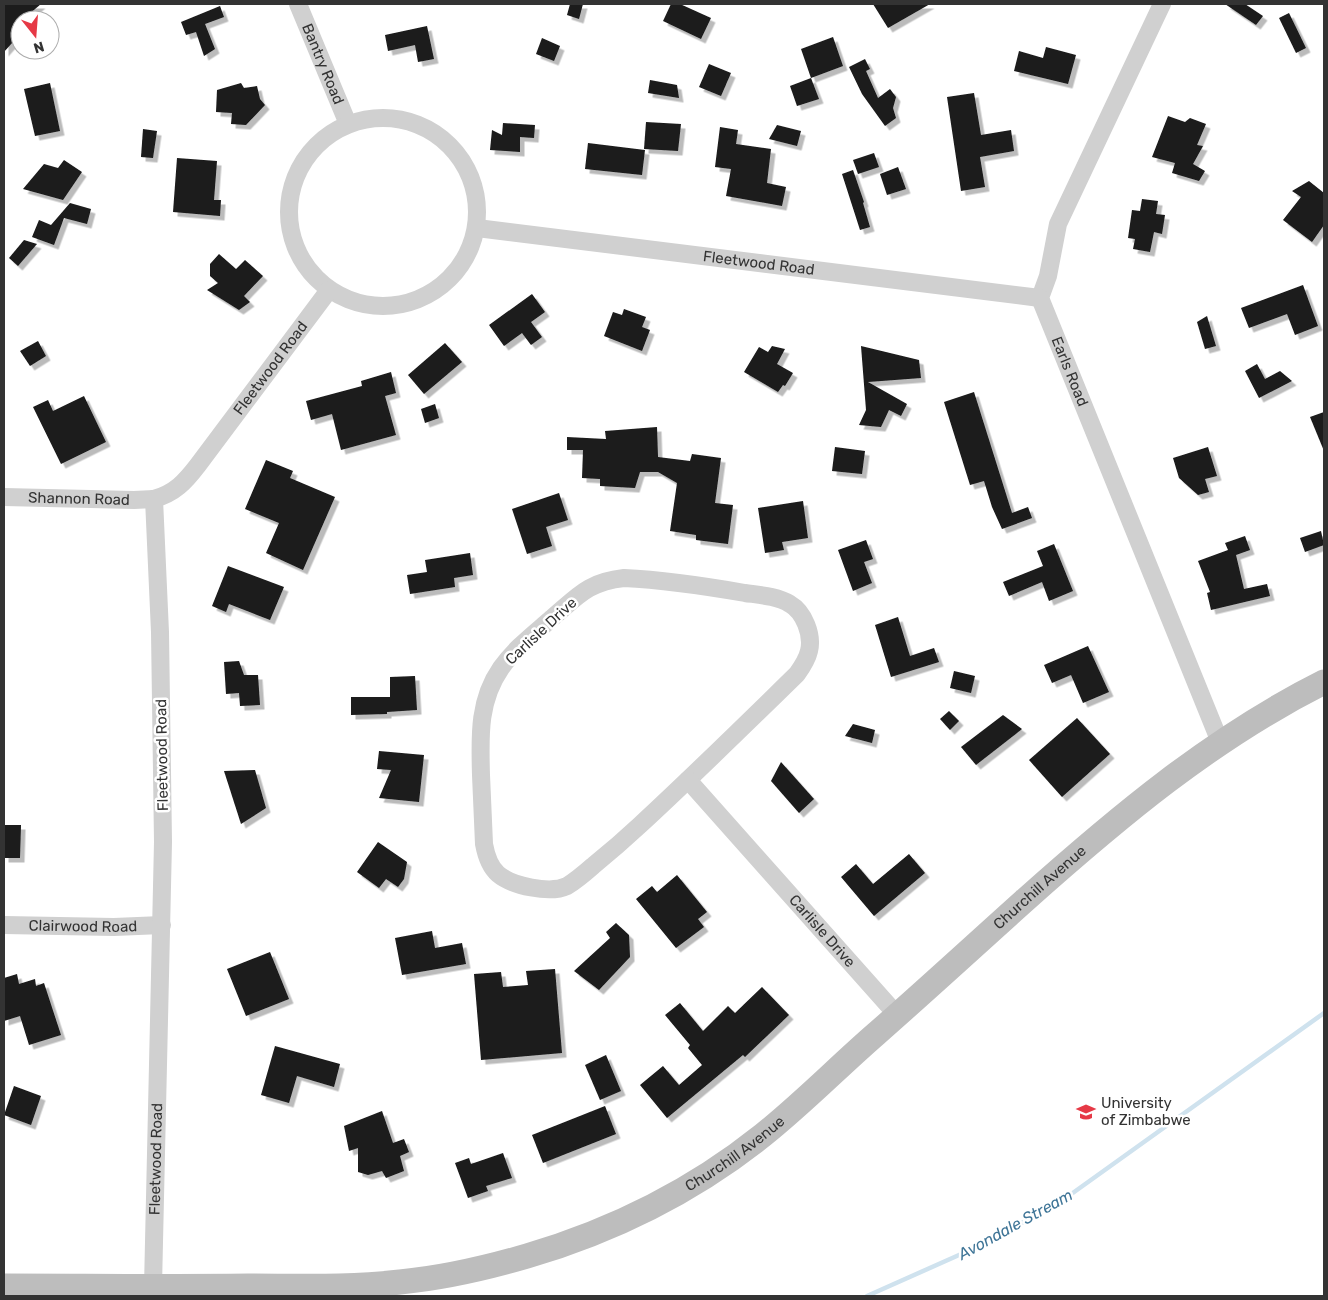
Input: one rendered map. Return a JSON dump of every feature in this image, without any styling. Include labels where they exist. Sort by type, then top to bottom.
[{"type":"main road","name":"Churchill Avenue","points":[[4,1286],[153,1287],[326,1285],[400,1282],[460,1273],[528,1256],[586,1236],[668,1199],[701,1180],[764,1135],[1107,828],[1151,792],[1220,742],[1290,699],[1324,682]]},
{"type":"street","name":"Bantry Road","points":[[298,4],[348,124]]},
{"type":"street","points":[[1040,298],[1048,276],[1058,224],[1162,4]]},
{"type":"street","points":[[372,118],[398,118],[422,125],[443,138],[460,156],[472,178],[478,202],[477,228],[471,247],[461,265],[447,281],[430,294],[411,302],[390,306],[369,305],[348,299],[330,290],[311,272],[297,251],[290,227],[289,201],[295,176],[308,154],[326,136],[348,124],[372,118]]},
{"type":"street","name":"Fleetwood Road","points":[[477,228],[1040,298]]},
{"type":"street","name":"Fleetwood Road","points":[[153,1287],[163,842],[160,642],[154,499],[168,494],[185,481],[198,466],[330,290]]},
{"type":"street","name":"Earls Road","points":[[1040,298],[1220,742]]},
{"type":"street","name":"Shannon Road","points":[[4,497],[154,499]]},
{"type":"street","name":"Carlisle Drive","points":[[609,579],[649,579],[711,587],[778,598],[790,604],[800,614],[806,624],[810,649],[805,662],[797,674],[688,780],[619,844],[576,880],[566,886],[552,890],[516,883],[507,879],[498,874],[491,866],[484,844],[480,736],[484,703],[491,686],[500,670],[518,648],[582,592],[596,583],[609,579]]},
{"type":"street","name":"Carlisle Drive","points":[[688,780],[896,1016]]},
{"type":"street","name":"Clairwood Road","points":[[4,925],[114,927],[162,925]]},
{"type":"building","points":[[4,4],[41,4],[34,10],[10,10],[10,45],[4,52]]},
{"type":"building","points":[[570,4],[583,4],[579,19],[567,15]]},
{"type":"building","points":[[671,4],[680,4],[711,18],[701,39],[663,21]]},
{"type":"building","points":[[873,4],[930,4],[888,28]]},
{"type":"building","points":[[1225,4],[1245,4],[1263,16],[1256,25]]},
{"type":"building","points":[[220,6],[224,17],[205,24],[215,49],[204,56],[196,32],[186,35],[181,22]]},
{"type":"building","points":[[1289,13],[1306,48],[1296,53],[1279,18]]},
{"type":"building","points":[[427,26],[434,59],[418,62],[415,45],[388,51],[385,35]]},
{"type":"building","points":[[833,37],[843,66],[811,78],[801,49]]},
{"type":"building","points":[[542,38],[560,46],[554,61],[536,54]]},
{"type":"building","points":[[1046,47],[1076,55],[1068,84],[1014,71],[1019,51],[1043,58]]},
{"type":"building","points":[[865,59],[870,69],[866,71],[878,98],[890,89],[896,97],[893,108],[896,118],[885,126],[862,94],[849,67]]},
{"type":"building","points":[[709,64],[731,73],[721,96],[699,87]]},
{"type":"building","points":[[811,78],[819,99],[797,106],[790,86]]},
{"type":"building","points":[[650,80],[677,85],[679,98],[648,93]]},
{"type":"building","points":[[50,83],[60,131],[35,136],[24,89]]},
{"type":"building","points":[[241,83],[244,88],[257,86],[260,99],[265,105],[246,125],[231,124],[232,113],[216,112],[217,90]]},
{"type":"building","points":[[974,93],[981,135],[1011,130],[1014,151],[980,157],[985,187],[961,191],[947,97]]},
{"type":"building","points":[[1168,116],[1185,122],[1190,118],[1206,124],[1197,145],[1203,146],[1193,164],[1205,171],[1199,181],[1172,173],[1175,163],[1152,157]]},
{"type":"building","points":[[646,122],[681,124],[678,151],[644,149]]},
{"type":"building","points":[[503,123],[535,125],[534,138],[520,137],[520,152],[490,150],[492,130],[502,135]]},
{"type":"building","points":[[777,125],[801,131],[797,146],[769,139]]},
{"type":"building","points":[[720,127],[738,130],[736,144],[771,149],[767,183],[786,187],[782,206],[726,196],[731,169],[715,167]]},
{"type":"building","points":[[143,129],[157,131],[153,158],[141,157]]},
{"type":"building","points":[[588,143],[645,150],[642,175],[585,169]]},
{"type":"building","points":[[874,153],[879,167],[858,174],[853,160]]},
{"type":"building","points":[[177,158],[217,161],[214,200],[221,200],[220,216],[173,212]]},
{"type":"building","points":[[64,160],[82,172],[63,200],[23,189],[44,164],[58,168]]},
{"type":"building","points":[[898,167],[906,189],[887,195],[880,174]]},
{"type":"building","points":[[853,170],[870,227],[860,230],[842,174]]},
{"type":"building","points":[[1309,181],[1324,193],[1324,225],[1312,242],[1283,220],[1301,197],[1292,191]]},
{"type":"building","points":[[1142,199],[1158,201],[1156,214],[1165,215],[1162,234],[1154,232],[1150,252],[1133,249],[1135,239],[1128,238],[1132,210],[1140,211]]},
{"type":"building","points":[[70,203],[91,209],[87,224],[64,218],[54,245],[32,237],[39,220],[51,225]]},
{"type":"building","points":[[24,240],[37,244],[18,266],[9,258]]},
{"type":"building","points":[[219,254],[236,269],[245,260],[263,276],[244,296],[250,302],[239,310],[207,290],[218,283],[210,276],[210,264]]},
{"type":"building","points":[[1303,285],[1318,326],[1295,335],[1287,314],[1249,328],[1241,308]]},
{"type":"building","points":[[532,294],[545,312],[531,322],[542,337],[531,345],[522,333],[504,346],[489,325]]},
{"type":"building","points":[[624,309],[646,317],[642,327],[650,330],[642,351],[604,336],[613,312],[622,315]]},
{"type":"building","points":[[1207,316],[1216,346],[1205,349],[1197,322]]},
{"type":"building","points":[[38,341],[46,356],[30,366],[20,351]]},
{"type":"building","points":[[445,343],[462,362],[424,394],[408,375]]},
{"type":"building","points":[[772,346],[785,349],[777,364],[793,373],[785,386],[783,385],[778,392],[744,372],[759,347],[768,352]]},
{"type":"building","points":[[861,346],[919,360],[921,378],[868,382],[907,404],[901,416],[889,410],[881,427],[859,425],[866,410]]},
{"type":"building","points":[[1257,364],[1265,379],[1280,371],[1292,381],[1259,398],[1245,371]]},
{"type":"building","points":[[391,372],[396,393],[385,396],[396,435],[341,450],[332,414],[311,420],[306,401],[362,386],[361,381]]},
{"type":"building","points":[[974,392],[1012,513],[1028,507],[1032,518],[1002,529],[992,507],[984,481],[970,485],[944,402]]},
{"type":"building","points":[[84,396],[106,442],[61,464],[33,407],[48,400],[53,411]]},
{"type":"building","points":[[435,404],[439,418],[425,423],[421,409]]},
{"type":"building","points":[[1324,412],[1324,451],[1310,417]]},
{"type":"building","points":[[657,427],[658,457],[690,461],[692,454],[721,458],[715,503],[733,505],[728,544],[696,540],[696,535],[670,531],[677,483],[658,472],[640,472],[635,488],[600,486],[600,479],[582,478],[583,450],[567,450],[567,437],[606,439],[605,431]]},
{"type":"building","points":[[835,447],[865,451],[862,474],[832,471]]},
{"type":"building","points":[[1208,447],[1217,476],[1205,479],[1209,492],[1198,495],[1179,478],[1173,458]]},
{"type":"building","points":[[266,460],[293,471],[290,478],[335,497],[303,570],[266,553],[279,523],[245,509]]},
{"type":"building","points":[[559,493],[568,520],[546,527],[552,546],[527,554],[512,509]]},
{"type":"building","points":[[803,501],[808,538],[782,542],[784,550],[765,553],[758,508]]},
{"type":"building","points":[[1321,531],[1324,545],[1305,552],[1300,538]]},
{"type":"building","points":[[1245,536],[1250,550],[1236,555],[1244,589],[1267,584],[1270,596],[1211,610],[1207,593],[1210,592],[1198,561],[1228,550],[1225,543]]},
{"type":"building","points":[[866,540],[873,559],[864,562],[872,583],[853,591],[838,550]]},
{"type":"building","points":[[1054,544],[1073,591],[1049,601],[1042,582],[1009,596],[1003,582],[1043,566],[1037,551]]},
{"type":"building","points":[[470,553],[473,575],[454,578],[455,587],[410,594],[407,575],[427,572],[425,560]]},
{"type":"building","points":[[228,566],[284,587],[270,620],[229,604],[226,612],[212,606]]},
{"type":"building","points":[[898,617],[910,656],[934,648],[939,662],[891,677],[875,625]]},
{"type":"building","points":[[1088,646],[1109,692],[1083,703],[1071,675],[1052,683],[1044,665]]},
{"type":"building","points":[[239,661],[244,675],[258,675],[260,705],[240,706],[239,693],[226,694],[224,662]]},
{"type":"building","points":[[954,671],[975,676],[971,693],[950,688]]},
{"type":"building","points":[[415,676],[417,710],[387,712],[387,714],[351,715],[351,697],[390,697],[390,677]]},
{"type":"building","points":[[949,711],[959,721],[950,730],[940,719]]},
{"type":"building","points":[[1003,715],[1022,729],[976,765],[961,747]]},
{"type":"building","points":[[1077,718],[1110,754],[1062,797],[1029,760]]},
{"type":"building","points":[[853,724],[875,730],[872,743],[845,736]]},
{"type":"building","points":[[379,751],[424,755],[419,802],[379,798],[391,770],[377,769]]},
{"type":"building","points":[[781,762],[814,799],[799,813],[771,781]]},
{"type":"building","points":[[255,770],[266,808],[241,824],[224,771]]},
{"type":"building","points":[[4,825],[21,825],[20,858],[4,858]]},
{"type":"building","points":[[378,842],[407,862],[404,879],[398,887],[386,879],[379,888],[357,872]]},
{"type":"building","points":[[909,854],[925,873],[874,916],[841,877],[856,864],[873,884]]},
{"type":"building","points":[[677,875],[707,912],[698,919],[704,927],[676,948],[636,899],[652,886],[657,892]]},
{"type":"building","points":[[616,923],[629,935],[630,957],[599,990],[574,971],[610,938],[606,932]]},
{"type":"building","points":[[432,931],[435,948],[462,943],[466,964],[402,975],[395,938]]},
{"type":"building","points":[[270,952],[289,999],[246,1016],[227,969]]},
{"type":"building","points":[[555,969],[562,1053],[481,1060],[474,974],[501,972],[503,987],[528,985],[526,971]]},
{"type":"building","points":[[17,974],[19,984],[35,979],[36,986],[44,983],[61,1035],[29,1045],[20,1016],[4,1021],[4,978]]},
{"type":"building","points":[[762,987],[789,1015],[745,1057],[743,1055],[667,1118],[640,1085],[663,1066],[679,1085],[702,1065],[688,1048],[690,1045],[665,1015],[680,1003],[703,1031],[728,1006],[735,1013]]},
{"type":"building","points":[[275,1046],[340,1064],[334,1087],[297,1076],[289,1103],[261,1095]]},
{"type":"building","points":[[606,1055],[621,1091],[600,1100],[585,1065]]},
{"type":"building","points":[[14,1086],[41,1096],[31,1125],[4,1115]]},
{"type":"building","points":[[605,1106],[616,1134],[543,1163],[532,1135]]},
{"type":"building","points":[[382,1111],[393,1143],[404,1139],[409,1152],[400,1156],[404,1171],[386,1178],[382,1171],[368,1175],[358,1172],[358,1148],[349,1151],[344,1126]]},
{"type":"building","points":[[503,1153],[512,1178],[486,1186],[488,1191],[468,1198],[455,1163],[469,1158],[471,1164]]},
{"type":"waterway","name":"Avondale Stream","points":[[867,1296],[968,1251],[1056,1205],[1324,1013]]},
{"type":"place","name":"University of Zimbabwe","points":[[1086,1112]]}]
